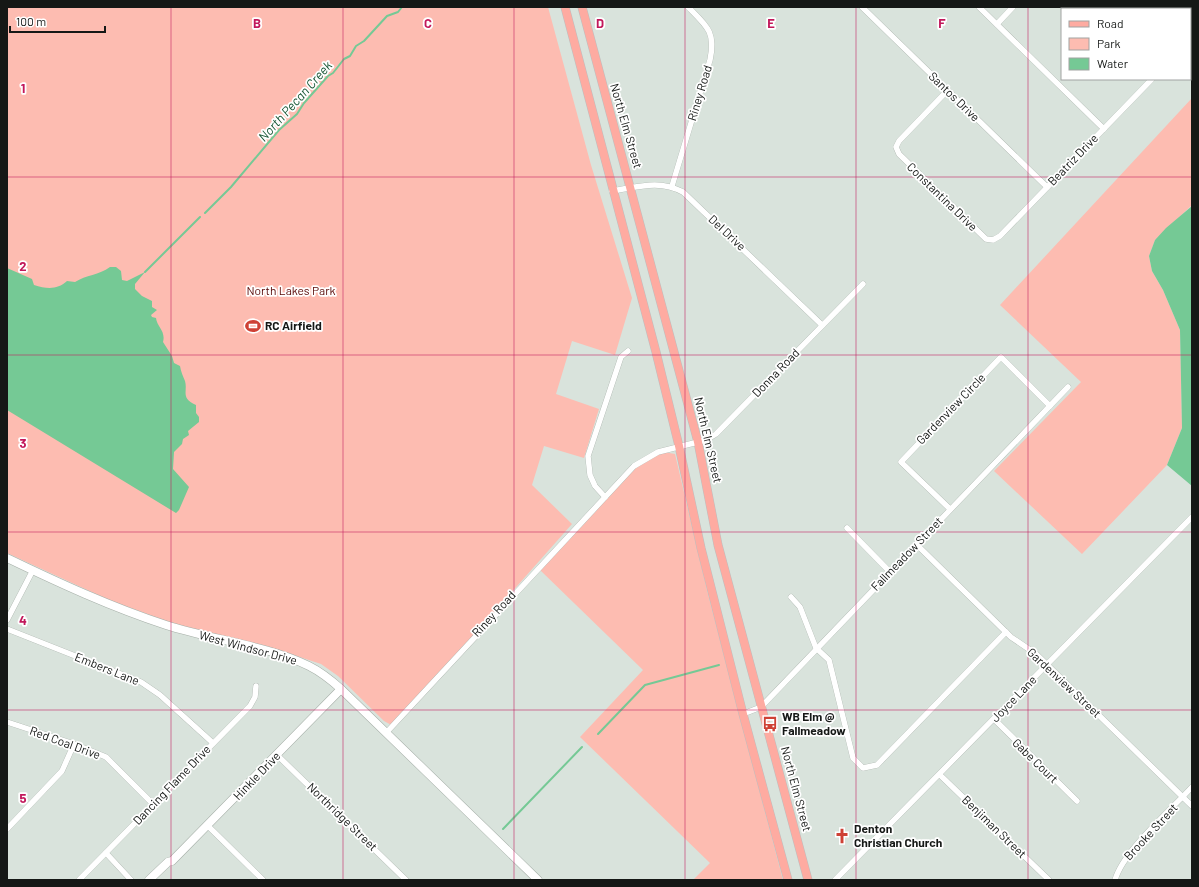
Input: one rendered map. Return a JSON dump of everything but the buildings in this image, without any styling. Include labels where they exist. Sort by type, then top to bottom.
[{"type":"main road","points":[[565,7],[679,446],[701,548],[743,714],[788,880]]},
{"type":"main road","name":"North Elm Street","points":[[582,7],[698,442],[718,545],[808,880]]},
{"type":"street","name":"Riney Road","points":[[672,186],[713,46],[709,30],[688,7]]},
{"type":"street","name":"Santos Drive","points":[[862,7],[1047,187]]},
{"type":"street","points":[[979,7],[1104,128]]},
{"type":"street","points":[[997,24],[1013,7]]},
{"type":"street","name":"Beatriz Drive","points":[[993,240],[1151,80]]},
{"type":"street","name":"Constantina Drive","points":[[947,91],[898,141],[896,147],[898,154],[986,239],[993,240]]},
{"type":"street","points":[[612,191],[646,185],[672,186]]},
{"type":"street","name":"Del Drive","points":[[672,186],[683,192],[822,325]]},
{"type":"street","name":"Donna Road","points":[[679,446],[710,439],[863,284]]},
{"type":"street","points":[[605,497],[595,486],[590,475],[588,456],[621,357],[628,351]]},
{"type":"street","name":"Gardenview Circle","points":[[950,510],[901,462],[1001,357],[1050,406]]},
{"type":"street","name":"Fallmeadow Street","points":[[743,714],[761,707],[1068,387]]},
{"type":"street","name":"Riney Road","points":[[386,733],[605,497],[640,462],[658,452],[679,446]]},
{"type":"street","name":"Joyce Lane","points":[[835,880],[940,775],[1192,517]]},
{"type":"street","points":[[847,528],[890,572]]},
{"type":"street","name":"Gardenview Street","points":[[916,544],[1006,632],[1047,665],[1192,806]]},
{"type":"street","name":"West Windsor Drive","points":[[7,558],[103,603],[164,624],[271,653],[304,664],[324,675],[341,689],[538,880]]},
{"type":"street","points":[[7,620],[33,570]]},
{"type":"street","points":[[791,597],[800,607],[816,648],[829,660],[853,758],[863,768],[870,768],[877,765],[1006,632]]},
{"type":"street","name":"Embers Lane","points":[[7,629],[141,682],[160,695],[213,743]]},
{"type":"street","name":"Dancing Flame Drive","points":[[79,880],[250,706],[255,697],[256,686]]},
{"type":"street","name":"Hinkle Drive","points":[[158,880],[172,866],[172,862],[341,689]]},
{"type":"street","name":"Gabe Court","points":[[994,719],[1077,801]]},
{"type":"street","name":"Red Coal Drive","points":[[7,722],[74,744],[106,757],[153,804]]},
{"type":"street","points":[[7,829],[62,771],[74,744]]},
{"type":"street","name":"Northridge Street","points":[[277,754],[406,880]]},
{"type":"street","name":"Benjiman Street","points":[[940,775],[1049,880]]},
{"type":"street","name":"Brooke Street","points":[[1114,880],[1119,868],[1128,854],[1192,787]]},
{"type":"street","points":[[208,826],[263,880]]},
{"type":"street","points":[[106,853],[131,880]]},
{"type":"street","name":"Hinkle Drive","points":[[149,880],[168,862],[172,862]]},
{"type":"green space","name":"North Lakes Park","points":[[7,7],[548,7],[591,165],[632,298],[615,355],[572,341],[556,394],[599,409],[584,458],[544,446],[532,485],[572,524],[393,726],[384,721],[338,676],[321,664],[263,645],[215,636],[166,621],[109,600],[7,553]]},
{"type":"green space","points":[[1192,98],[1192,205],[1155,240],[1149,256],[1152,271],[1163,290],[1180,330],[1182,428],[1167,465],[1082,554],[994,471],[1081,382],[1000,305]]},
{"type":"green space","points":[[663,452],[675,454],[708,594],[783,880],[693,880],[710,863],[580,737],[643,670],[540,570],[631,472],[643,462]]},
{"type":"water","points":[[1192,206],[1192,486],[1167,465],[1182,428],[1180,330],[1163,290],[1152,271],[1149,256],[1155,240],[1166,228]]},
{"type":"water","points":[[110,267],[116,267],[121,271],[122,280],[127,281],[145,272],[135,284],[135,289],[142,296],[152,301],[152,307],[157,310],[151,315],[152,317],[156,318],[164,338],[163,342],[172,356],[174,363],[180,366],[186,385],[186,397],[196,405],[196,413],[199,417],[199,422],[188,431],[189,435],[183,439],[182,444],[174,452],[173,469],[189,487],[179,510],[176,513],[7,410],[7,268],[32,279],[34,285],[52,288],[67,281],[75,282]]},
{"type":"waterway","name":"North Pecan Creek","points":[[205,213],[231,187],[279,130],[297,114],[304,103],[328,76],[333,73],[344,59],[350,56],[356,46],[364,41],[387,16],[398,12],[402,7]]},
{"type":"waterway","name":"North Pecan Creek","points":[[145,272],[200,217]]},
{"type":"waterway","points":[[598,734],[645,685],[719,665]]},
{"type":"waterway","points":[[503,829],[582,747]]},
{"type":"place","name":"RC Airfield","points":[[253,326]]},
{"type":"place","name":"WB Elm @ Fallmeadow","points":[[770,724]]},
{"type":"place","name":"Denton Christian Church","points":[[842,836]]}]
